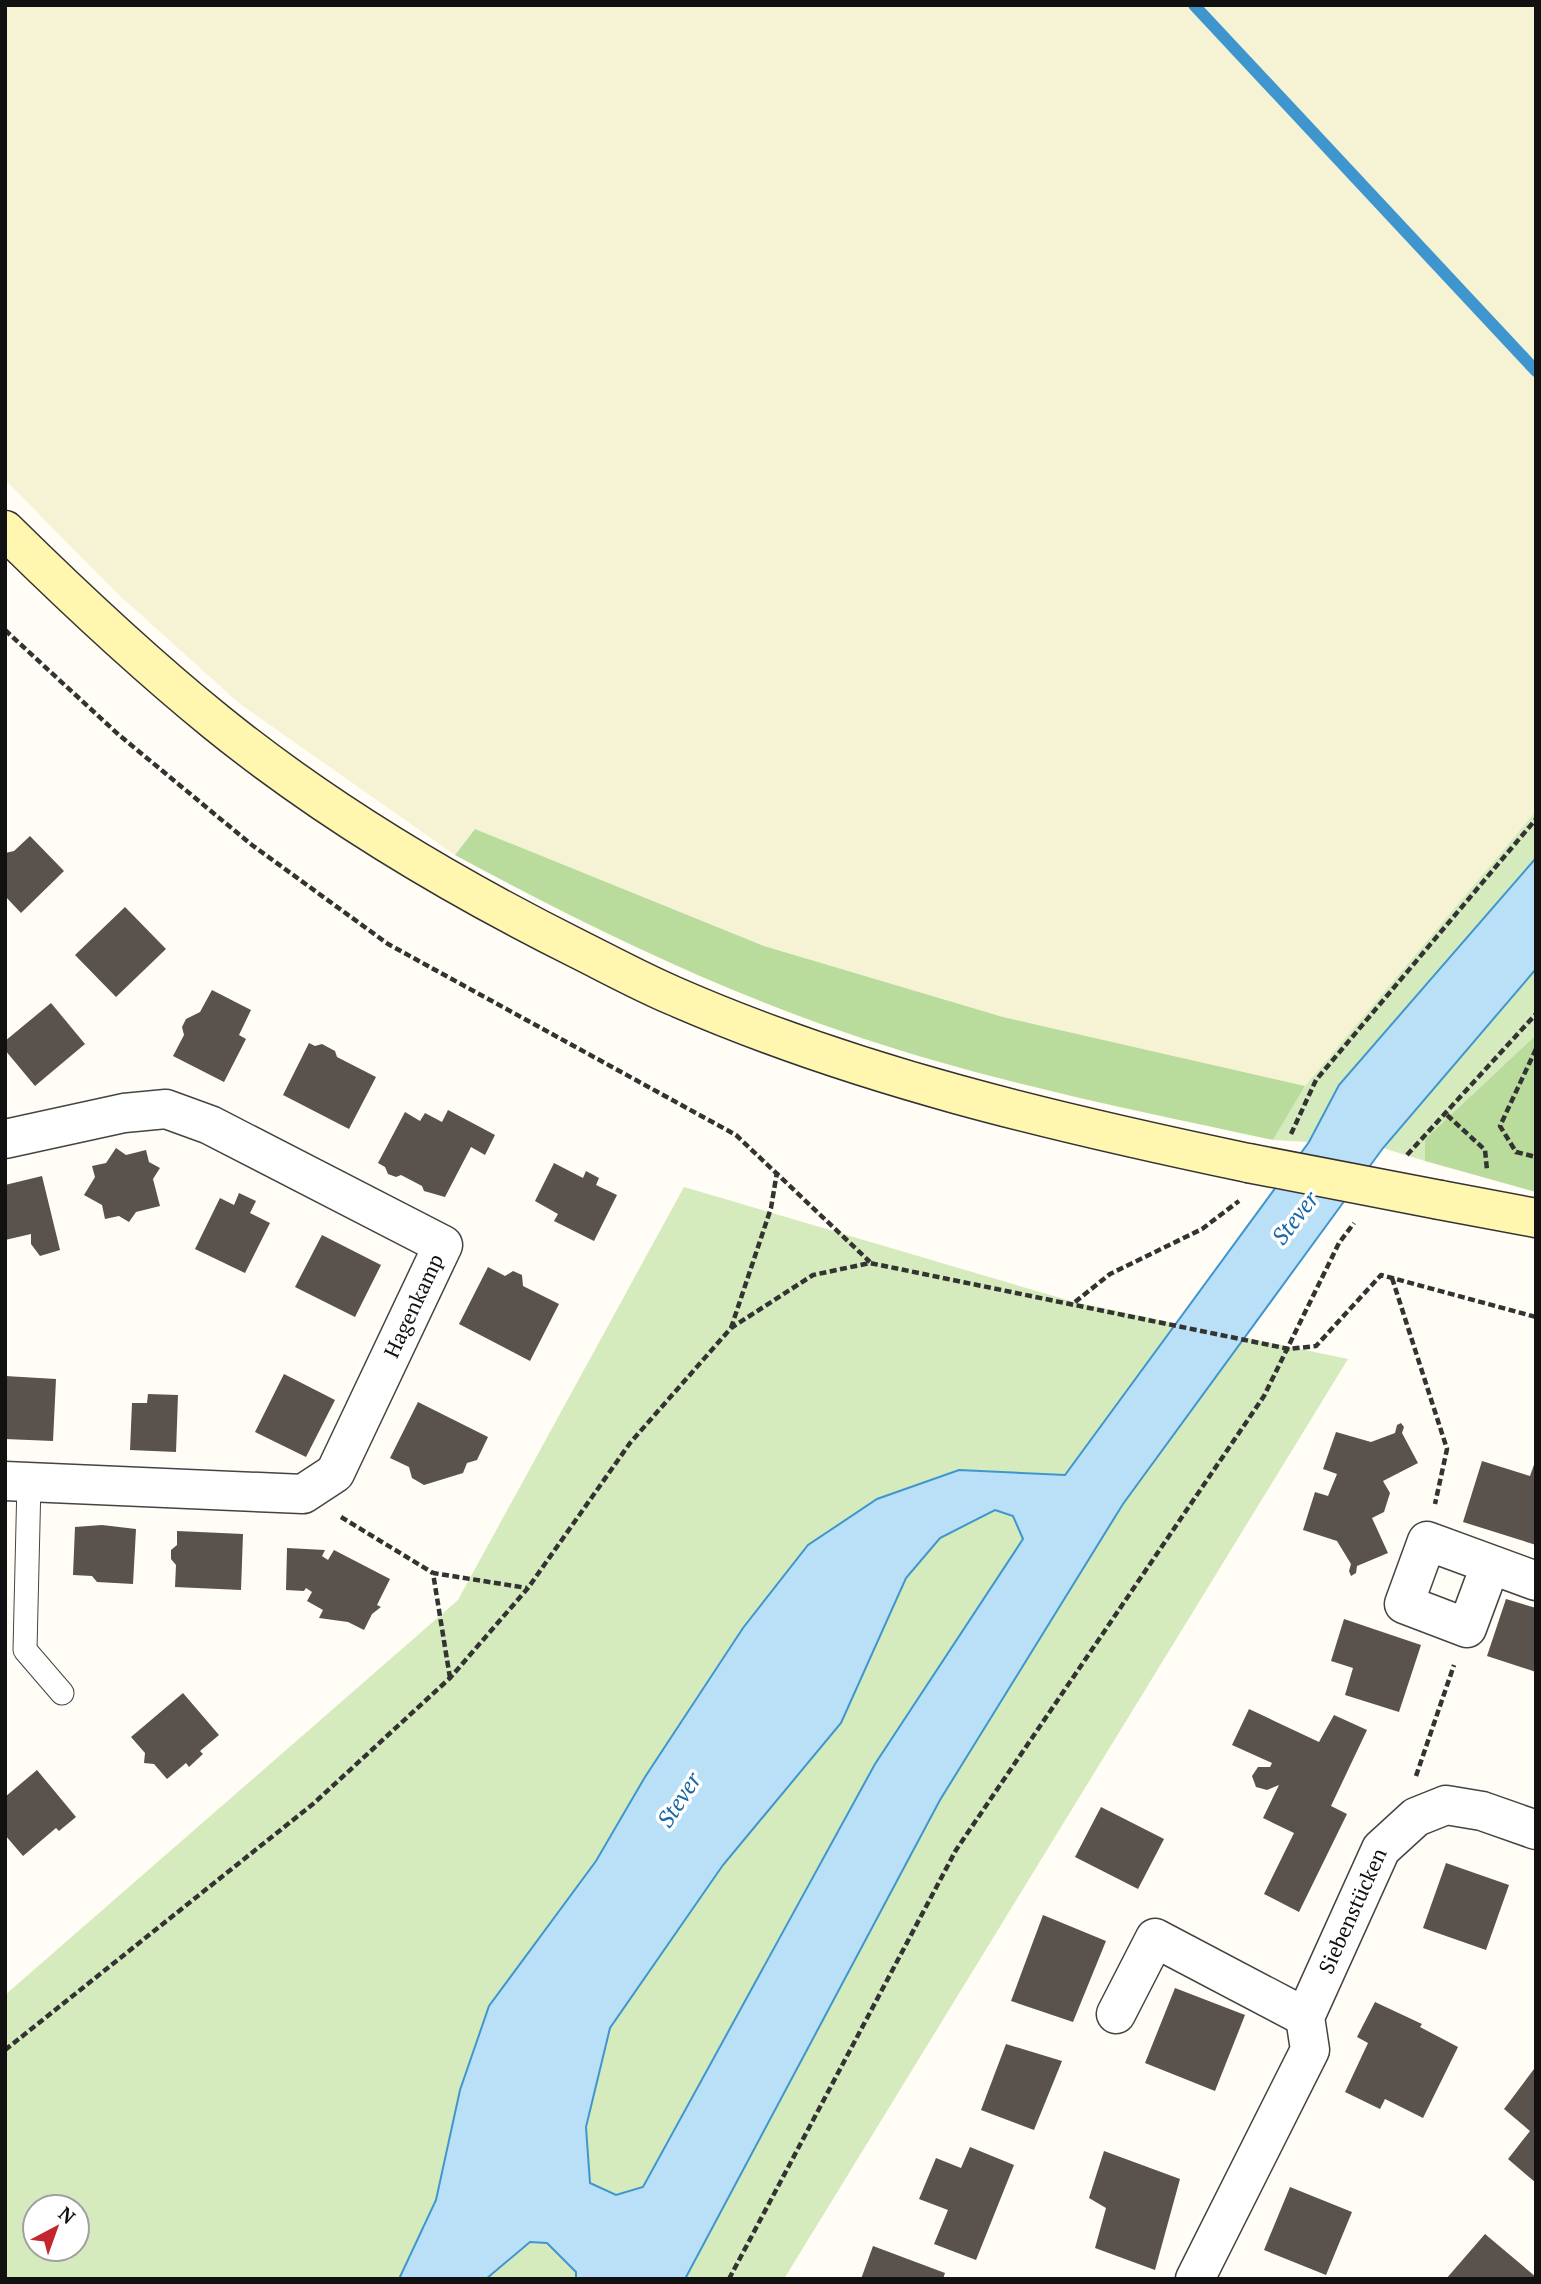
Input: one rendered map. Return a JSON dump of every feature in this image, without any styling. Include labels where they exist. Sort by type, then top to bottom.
[{"type":"main road","points":[[5,530],[91,614],[218,723],[347,818],[453,885],[674,996],[831,1055],[1024,1112],[1248,1163],[1536,1218]]},
{"type":"street","name":"Hagenkamp","points":[[5,1139],[124,1113],[166,1109],[210,1125],[443,1244],[335,1473],[303,1494]]},
{"type":"street","points":[[17,1481],[303,1494]]},
{"type":"street","points":[[1490,1566],[1467,1628],[1404,1604],[1427,1541],[1536,1581]]},
{"type":"street","name":"Siebenstücken","points":[[1305,2017],[1381,1849],[1416,1817],[1446,1805],[1482,1811],[1536,1830]]},
{"type":"street","points":[[1116,2014],[1156,1938],[1305,2017],[1310,2050],[1195,2279]]},
{"type":"lane","points":[[17,1481],[26,1650],[62,1693]]},
{"type":"path","points":[[5,630],[119,736],[252,845],[388,944],[736,1135],[870,1263]]},
{"type":"path","points":[[1294,1129],[1316,1080],[1536,819]]},
{"type":"path","points":[[1536,1049],[1500,1126],[1516,1152],[1536,1157]]},
{"type":"path","points":[[1447,1115],[1485,1150],[1486,1175]]},
{"type":"path","points":[[731,1328],[771,1208],[777,1172]]},
{"type":"path","points":[[1074,1303],[1110,1274],[1202,1229]]},
{"type":"path","points":[[5,2050],[313,1804],[450,1678],[528,1588],[630,1443],[731,1328],[813,1275],[870,1263],[1290,1349],[1316,1346],[1381,1275],[1536,1317]]},
{"type":"path","points":[[1391,1277],[1447,1449],[1427,1541]]},
{"type":"path","points":[[729,2279],[956,1850],[1264,1396],[1290,1349]]},
{"type":"path","points":[[303,1494],[433,1573],[528,1588]]},
{"type":"path","points":[[433,1573],[450,1678]]},
{"type":"path","points":[[1416,1817],[1416,1775],[1467,1628]]},
{"type":"shaded area","points":[[5,5],[1536,5],[1536,811],[1305,1086],[1003,1017],[764,946],[475,829],[455,855],[240,704],[119,595],[5,480]]},
{"type":"green space","points":[[1536,811],[1536,858],[1339,1085],[1309,1142],[1273,1140],[1305,1086]]},
{"type":"green space","points":[[475,829],[764,946],[1003,1017],[1305,1086],[1273,1140],[1001,1079],[894,1048],[791,1013],[693,973],[596,928],[455,855]]},
{"type":"green space","points":[[1536,969],[1536,1035],[1425,1139],[1425,1161],[1383,1148]]},
{"type":"green space","points":[[1536,1035],[1536,1192],[1425,1161],[1425,1139]]},
{"type":"green space","points":[[684,1187],[1074,1302],[1348,1359],[784,2279],[5,2279],[5,1995],[458,1600]]},
{"type":"water","name":"Stever","points":[[1536,858],[1536,969],[1383,1148],[1123,1504],[940,1800],[685,2279],[576,2279],[576,2272],[547,2243],[530,2242],[486,2279],[399,2279],[436,2200],[460,2090],[489,2006],[596,1861],[645,1777],[743,1628],[808,1545],[877,1499],[959,1470],[1065,1475],[1309,1142],[1339,1085]],"holes":[[[995,1510],[1013,1516],[1023,1539],[875,1764],[643,2187],[616,2195],[590,2183],[586,2127],[610,2028],[723,1865],[841,1723],[906,1578],[940,1538]]]},
{"type":"building","points":[[30,836],[64,871],[21,913],[5,896],[5,853],[14,851]]},
{"type":"building","points":[[125,907],[166,949],[116,997],[75,955]]},
{"type":"building","points":[[212,990],[251,1010],[239,1035],[246,1039],[224,1082],[173,1056],[184,1035],[182,1027],[186,1019],[200,1012]]},
{"type":"building","points":[[51,1003],[85,1044],[35,1086],[5,1050],[5,1041]]},
{"type":"building","points":[[309,1043],[315,1046],[322,1044],[335,1051],[337,1057],[376,1077],[349,1129],[283,1095]]},
{"type":"building","points":[[448,1110],[495,1135],[485,1155],[471,1147],[445,1197],[424,1191],[422,1186],[401,1175],[396,1177],[388,1174],[385,1167],[378,1163],[405,1112],[420,1121],[425,1113],[442,1122]]},
{"type":"building","points":[[116,1148],[126,1155],[146,1150],[149,1162],[160,1168],[153,1179],[160,1206],[136,1212],[129,1222],[119,1216],[105,1219],[102,1205],[84,1195],[95,1177],[92,1166],[106,1163]]},
{"type":"building","points":[[554,1163],[583,1178],[586,1171],[599,1178],[596,1185],[617,1195],[594,1241],[554,1221],[558,1214],[535,1201]]},
{"type":"building","points":[[42,1176],[60,1250],[40,1256],[31,1244],[31,1234],[5,1240],[5,1185]]},
{"type":"building","points":[[239,1193],[256,1201],[250,1213],[270,1223],[245,1273],[195,1249],[220,1198],[234,1205]]},
{"type":"building","points":[[322,1235],[381,1265],[355,1317],[295,1287]]},
{"type":"building","points":[[488,1267],[505,1276],[513,1271],[522,1275],[523,1286],[559,1304],[530,1361],[459,1324]]},
{"type":"building","points":[[284,1374],[335,1400],[306,1457],[255,1432]]},
{"type":"building","points":[[5,1376],[56,1379],[53,1441],[5,1439]]},
{"type":"building","points":[[148,1394],[178,1395],[176,1452],[130,1450],[132,1403],[147,1403]]},
{"type":"building","points":[[418,1402],[488,1437],[477,1460],[467,1463],[463,1473],[424,1485],[412,1478],[409,1467],[390,1458]]},
{"type":"building","points":[[1401,1423],[1404,1427],[1402,1433],[1418,1463],[1383,1481],[1390,1493],[1384,1512],[1372,1518],[1388,1553],[1357,1566],[1356,1573],[1351,1576],[1351,1564],[1337,1541],[1303,1530],[1315,1492],[1328,1496],[1337,1474],[1323,1469],[1336,1432],[1371,1442],[1395,1433],[1397,1425]]},
{"type":"building","points":[[1536,1459],[1536,1545],[1463,1522],[1482,1461],[1530,1476]]},
{"type":"building","points":[[102,1525],[136,1529],[133,1584],[97,1582],[92,1576],[73,1575],[75,1527]]},
{"type":"building","points":[[177,1531],[243,1534],[241,1590],[175,1587],[176,1565],[171,1559],[171,1550],[177,1545]]},
{"type":"building","points":[[287,1548],[325,1550],[322,1556],[328,1560],[334,1550],[390,1579],[377,1605],[381,1607],[372,1614],[364,1630],[348,1622],[319,1618],[323,1610],[307,1601],[312,1592],[306,1588],[304,1591],[286,1590]]},
{"type":"building","points":[[1506,1599],[1536,1608],[1536,1672],[1487,1656]]},
{"type":"building","points":[[1344,1619],[1421,1645],[1399,1712],[1345,1695],[1353,1668],[1331,1661]]},
{"type":"building","points":[[183,1693],[219,1735],[200,1751],[203,1754],[189,1767],[186,1763],[167,1779],[154,1764],[144,1763],[145,1753],[131,1737]]},
{"type":"building","points":[[1249,1709],[1319,1742],[1334,1715],[1367,1730],[1331,1806],[1347,1814],[1299,1912],[1264,1894],[1294,1833],[1263,1818],[1279,1785],[1267,1790],[1256,1787],[1252,1776],[1258,1767],[1270,1767],[1272,1763],[1232,1745]]},
{"type":"building","points":[[37,1770],[76,1817],[59,1831],[56,1828],[23,1856],[5,1835],[5,1797]]},
{"type":"building","points":[[1101,1807],[1164,1839],[1138,1889],[1075,1857]]},
{"type":"building","points":[[1446,1863],[1509,1885],[1486,1950],[1423,1928]]},
{"type":"building","points":[[1043,1915],[1106,1941],[1073,2022],[1011,2001]]},
{"type":"building","points":[[1175,1988],[1245,2015],[1215,2091],[1145,2063]]},
{"type":"building","points":[[1375,2002],[1422,2024],[1420,2027],[1458,2047],[1423,2118],[1385,2099],[1380,2109],[1345,2092],[1368,2043],[1357,2037]]},
{"type":"building","points":[[1006,2044],[1062,2061],[1034,2130],[981,2110]]},
{"type":"building","points":[[1534,2069],[1536,2183],[1508,2159],[1530,2131],[1504,2109]]},
{"type":"building","points":[[970,2147],[1014,2165],[976,2260],[934,2244],[948,2210],[919,2199],[936,2158],[961,2168]]},
{"type":"building","points":[[1104,2151],[1180,2179],[1155,2270],[1095,2248],[1106,2208],[1089,2198]]},
{"type":"building","points":[[1290,2187],[1352,2212],[1326,2275],[1264,2250]]},
{"type":"building","points":[[1485,2234],[1536,2277],[1535,2279],[1446,2279]]},
{"type":"building","points":[[873,2246],[945,2273],[943,2279],[861,2279]]},
{"type":"waterway","points":[[1194,5],[1536,371]]}]
